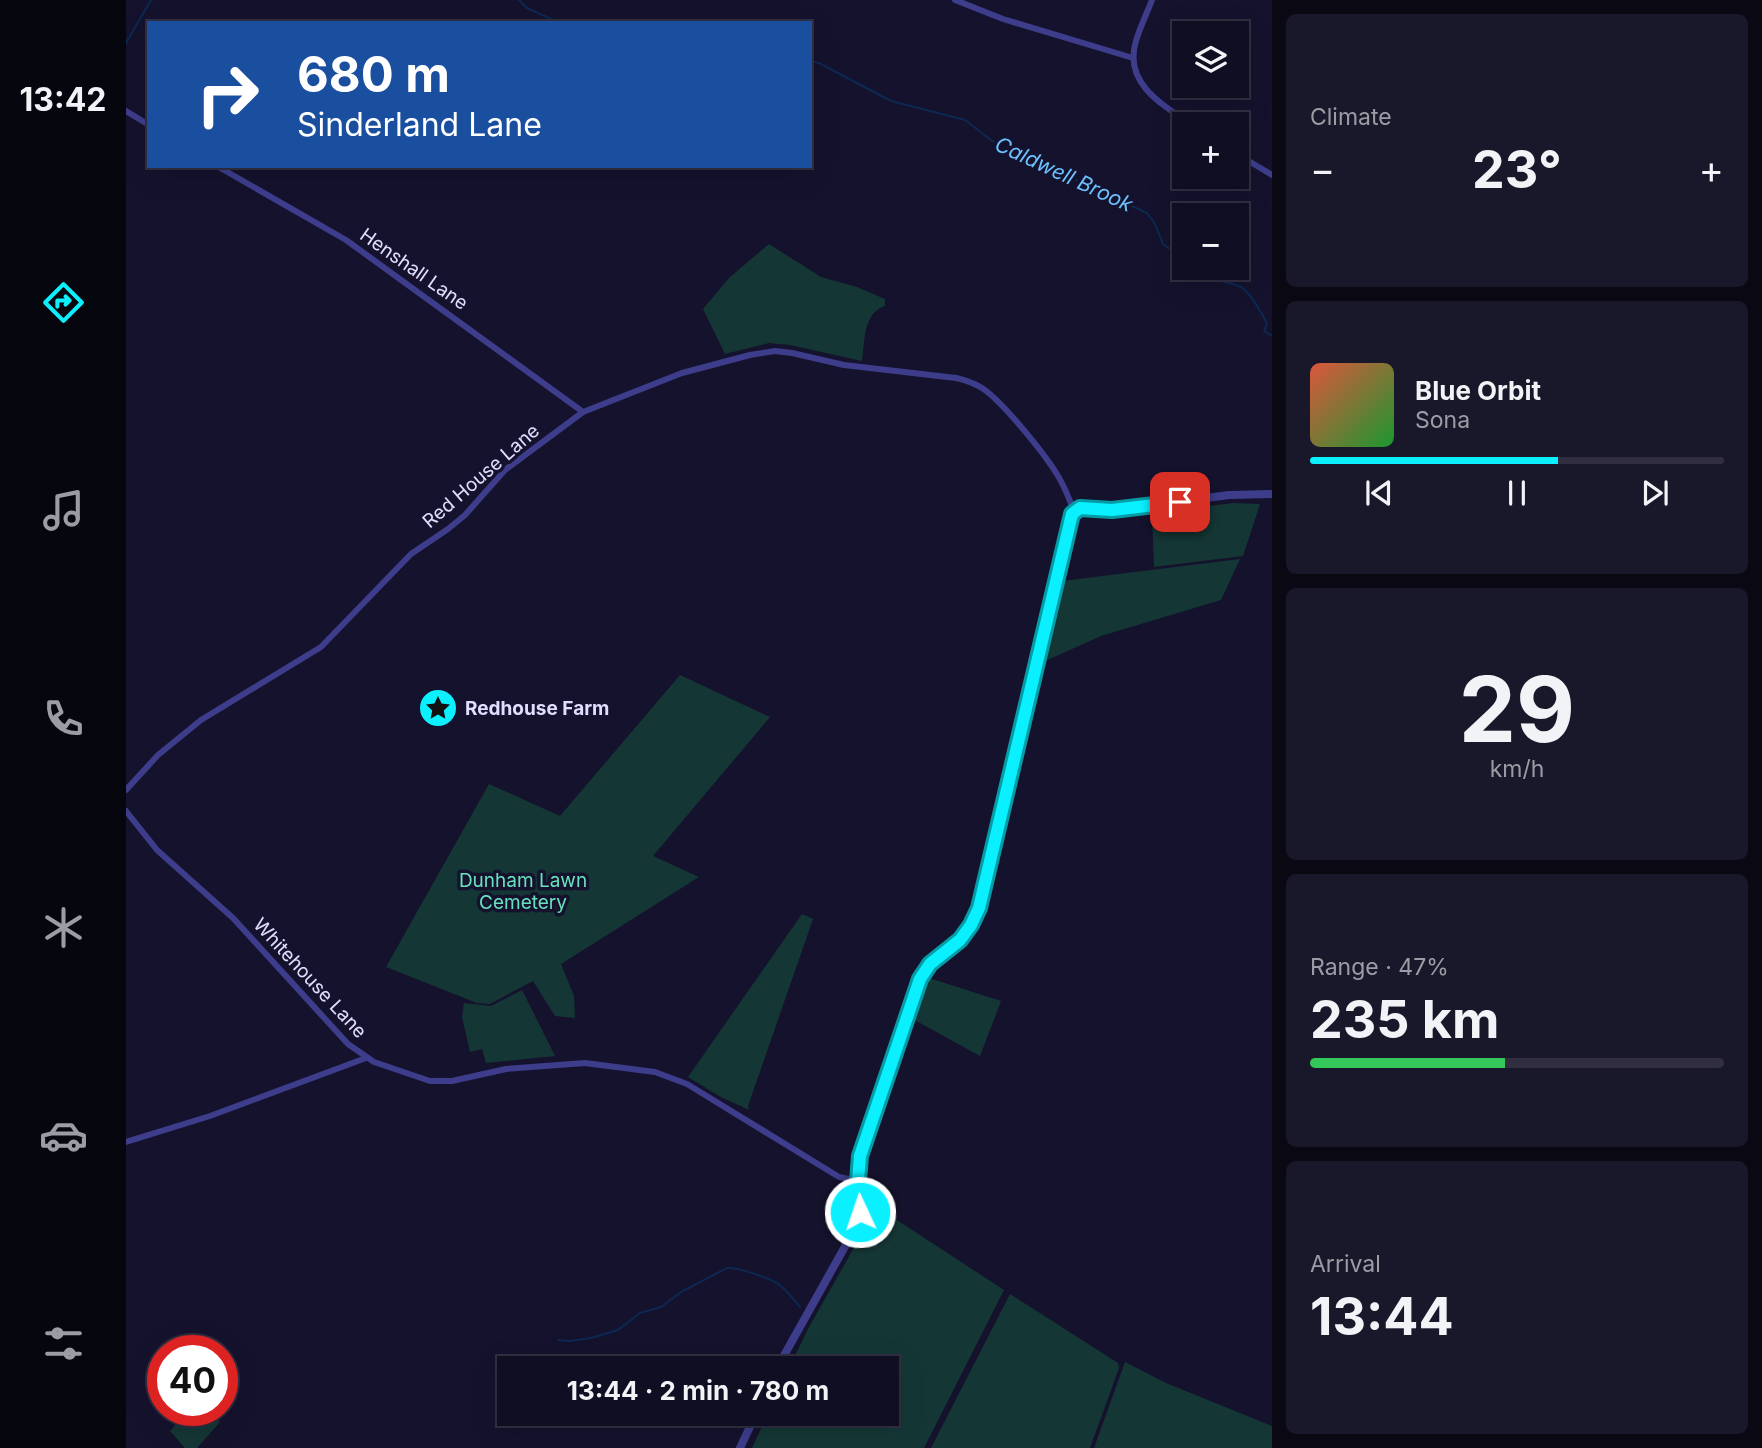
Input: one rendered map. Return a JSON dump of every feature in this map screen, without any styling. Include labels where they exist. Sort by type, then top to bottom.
[{"type":"street","points":[[955,0],[1003,19],[1133,58]]},
{"type":"street","points":[[1152,0],[1135,42],[1135,71],[1144,90],[1175,112]]},
{"type":"street","points":[[126,111],[147,124]]},
{"type":"street","points":[[1249,161],[1272,175]]},
{"type":"street","name":"Henshall Lane","points":[[220,168],[346,240],[427,296],[583,412]]},
{"type":"street","name":"Red House Lane","points":[[126,790],[158,755],[201,720],[321,647],[411,554],[465,515],[505,470],[583,412],[682,373],[775,351],[844,365],[956,378],[981,387],[1000,404],[1051,466],[1074,511]]},
{"type":"street","points":[[784,1356],[857,1225],[860,1212],[860,1156],[920,979],[930,964],[960,940],[979,908],[1074,511],[1080,508],[1130,508],[1229,495],[1272,494]]},
{"type":"street","name":"Whitehouse Lane","points":[[126,811],[157,850],[233,918],[348,1044],[366,1058],[430,1082],[452,1081],[506,1069],[585,1063],[655,1072],[687,1084],[839,1177],[858,1181]]},
{"type":"street","points":[[126,1142],[210,1116],[366,1058]]},
{"type":"street","points":[[740,1448],[750,1426]]},
{"type":"green space","points":[[769,244],[821,277],[857,287],[885,299],[885,306],[869,321],[862,361],[769,343],[725,354],[703,309],[730,277]]},
{"type":"green space","points":[[1233,503],[1260,504],[1243,556],[1154,567],[1152,513]]},
{"type":"green space","points":[[1240,559],[1221,600],[1101,636],[1043,662],[1062,581]]},
{"type":"green space","name":"Dunham Lawn Cemetery","points":[[680,675],[770,717],[653,856],[699,877],[561,964],[574,996],[575,1018],[555,1016],[533,981],[490,1004],[477,1003],[386,967],[489,784],[560,816]]},
{"type":"green space","points":[[802,914],[813,919],[748,1106],[749,1110],[688,1077]]},
{"type":"green space","points":[[926,977],[1001,1001],[980,1056],[911,1018]]},
{"type":"green space","points":[[522,990],[555,1056],[486,1063],[482,1049],[470,1052],[462,1017],[464,1003],[491,1006]]},
{"type":"green space","points":[[877,1207],[1004,1290],[924,1448],[752,1448],[762,1426],[899,1426],[899,1356],[795,1356]]},
{"type":"green space","points":[[1010,1294],[1118,1363],[1119,1368],[1090,1448],[931,1448]]},
{"type":"green space","points":[[1125,1362],[1166,1383],[1272,1426],[1272,1448],[1094,1448]]},
{"type":"green space","points":[[175,1426],[216,1426],[197,1448],[185,1448],[170,1431]]},
{"type":"waterway","name":"Caldwell Brook","points":[[126,43],[151,0]]},
{"type":"waterway","name":"Caldwell Brook","points":[[519,0],[527,8],[556,21]]},
{"type":"waterway","name":"Caldwell Brook","points":[[812,61],[891,101],[965,120],[1004,150],[1025,156],[1147,213],[1163,244],[1172,251]]},
{"type":"waterway","name":"Caldwell Brook","points":[[1216,280],[1244,289],[1267,324],[1264,331],[1272,336]]},
{"type":"waterway","points":[[558,1340],[591,1338],[618,1330],[640,1313],[661,1307],[681,1292],[727,1268],[747,1271],[777,1283],[800,1307]]},
{"type":"place","name":"Redhouse Farm","points":[[438,708]]},
{"type":"route","points":[[860,1212],[860,1156],[920,979],[930,964],[966,933],[979,908],[1072,514],[1080,508],[1112,510],[1180,502]]}]
